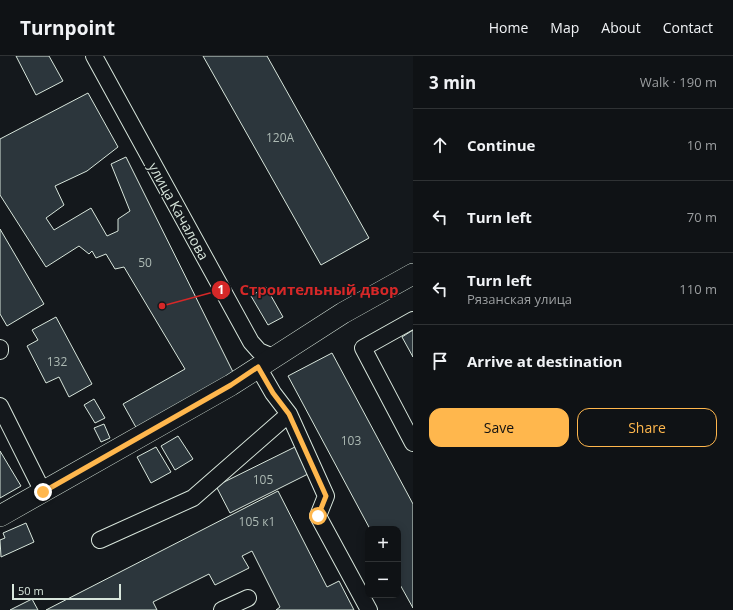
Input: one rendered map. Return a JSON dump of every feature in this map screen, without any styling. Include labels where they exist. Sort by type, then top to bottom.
[{"type":"main road","points":[[0,516],[231,385],[342,313],[413,274]]},
{"type":"street","name":"улица Качалова","points":[[94,56],[251,342],[266,362]]},
{"type":"street","points":[[413,320],[363,348],[413,443]]},
{"type":"street","points":[[266,362],[273,393],[289,414],[326,496],[318,516],[369,610]]},
{"type":"street","points":[[0,406],[43,492]]},
{"type":"street","points":[[100,540],[193,498],[289,414]]},
{"type":"street","points":[[222,610],[248,598]]},
{"type":"building","points":[[16,56],[49,56],[63,81],[36,95]]},
{"type":"building","points":[[203,56],[267,56],[369,238],[321,265]]},
{"type":"building","points":[[88,93],[118,147],[87,171],[55,186],[64,205],[46,218],[54,230],[91,208],[107,236],[118,231],[118,219],[130,211],[111,164],[126,157],[234,374],[138,431],[123,404],[185,369],[124,267],[115,269],[106,254],[96,258],[92,251],[89,254],[79,246],[46,267],[0,195],[0,139]]},
{"type":"building","points":[[0,229],[44,304],[7,326],[0,314]]},
{"type":"building","points":[[266,287],[283,317],[268,325],[251,296]]},
{"type":"building","points":[[56,317],[92,384],[69,397],[59,377],[46,383],[27,346],[38,340],[32,330]]},
{"type":"building","points":[[413,330],[413,357],[402,337]]},
{"type":"building","points":[[332,353],[413,504],[413,608],[401,586],[401,526],[368,526],[288,376]]},
{"type":"building","points":[[94,399],[105,418],[95,423],[84,405]]},
{"type":"building","points":[[104,424],[110,438],[101,442],[94,428]]},
{"type":"building","points":[[178,436],[193,459],[175,470],[161,446]]},
{"type":"building","points":[[297,446],[310,473],[230,513],[216,486]]},
{"type":"building","points":[[156,447],[171,472],[151,483],[137,457]]},
{"type":"building","points":[[0,451],[21,486],[0,498]]},
{"type":"building","points":[[278,491],[327,587],[339,581],[354,610],[276,610],[280,607],[252,551],[242,556],[249,568],[215,585],[209,574],[153,602],[157,610],[46,610]]},
{"type":"building","points":[[26,523],[34,542],[1,557],[0,540],[5,538],[3,533]]},
{"type":"building","points":[[32,599],[38,610],[10,610]]},
{"type":"place","name":"Строительный двор","points":[[162,306]]},
{"type":"route","points":[[43,492],[231,385],[258,367],[273,393],[289,414],[326,496],[318,516]]}]
